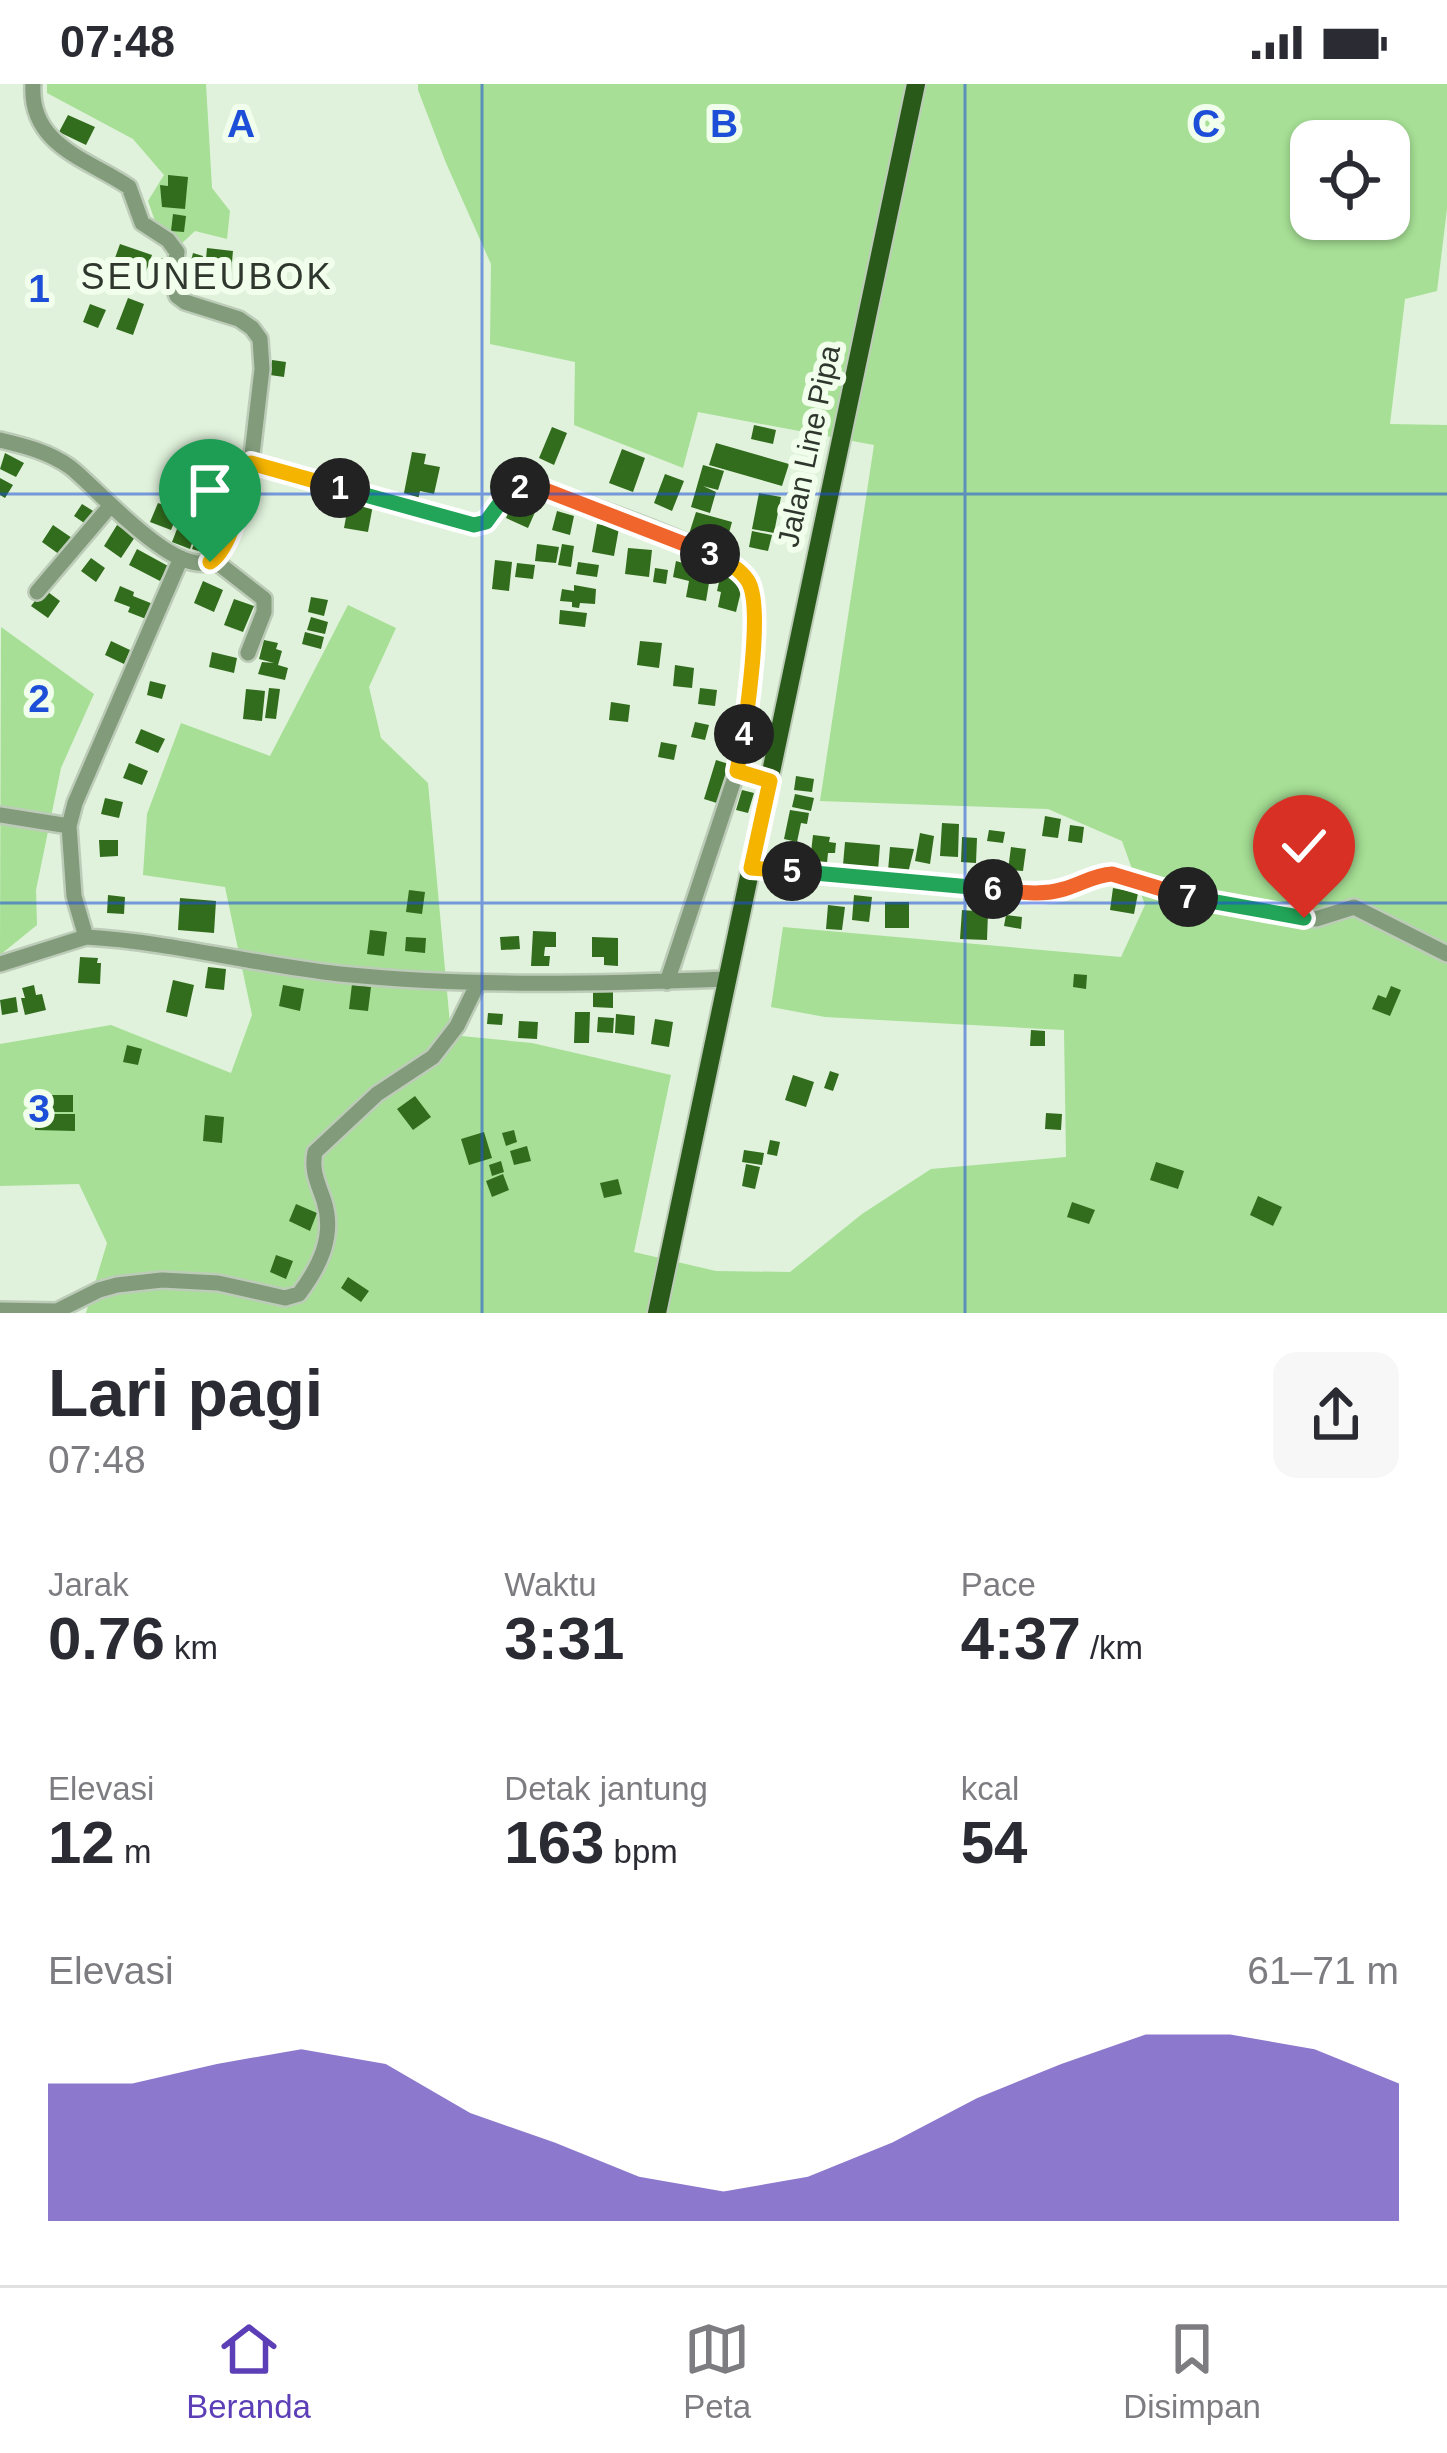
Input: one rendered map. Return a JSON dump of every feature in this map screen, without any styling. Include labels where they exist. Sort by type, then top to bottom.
[{"type":"main road","name":"Jalan Line Pipa","points":[[657,1313],[916,84]]},
{"type":"street","points":[[0,440],[60,461],[153,542],[182,559],[198,564],[214,560],[227,541],[251,463],[262,369],[260,339],[252,328],[176,296],[173,244],[142,223],[129,187],[84,163],[51,137],[34,110],[33,84]]},
{"type":"street","points":[[251,463],[474,525],[486,522],[513,488],[540,488],[658,532],[728,564],[747,579],[754,599],[750,688],[737,771],[667,982]]},
{"type":"street","points":[[37,592],[111,505]]},
{"type":"street","points":[[86,937],[71,874],[69,826],[182,559]]},
{"type":"street","points":[[214,560],[264,599],[264,612],[248,653]]},
{"type":"street","points":[[737,771],[770,781]]},
{"type":"street","points":[[0,815],[69,826]]},
{"type":"street","points":[[751,868],[1030,892],[1063,890],[1112,874],[1198,899],[1304,918],[1354,908],[1447,954]]},
{"type":"street","points":[[0,964],[86,937],[154,942],[341,974],[478,982],[727,979]]},
{"type":"street","points":[[0,1310],[51,1312],[117,1285],[162,1280],[218,1283],[286,1298],[299,1294],[328,1238],[329,1220],[313,1171],[315,1153],[377,1094],[433,1057],[457,1027],[478,982]]},
{"type":"green space","points":[[47,84],[206,84],[212,188],[230,211],[227,239],[195,231],[181,244],[155,221],[148,201],[164,175],[133,139],[47,93]]},
{"type":"green space","points":[[418,84],[1447,84],[1447,209],[1437,291],[1405,299],[1390,424],[1447,425],[1447,1313],[86,1313],[107,1243],[79,1184],[0,1186],[0,1044],[111,1025],[231,1073],[252,1015],[225,887],[143,875],[147,814],[181,723],[270,756],[348,605],[396,628],[369,687],[381,738],[428,783],[451,1035],[532,1043],[671,1075],[634,1252],[716,1271],[790,1272],[862,1214],[931,1169],[1066,1157],[1064,1030],[825,1017],[771,1007],[783,927],[1121,957],[1145,905],[1122,841],[1048,809],[820,801],[874,445],[698,412],[683,468],[574,425],[575,362],[490,344],[491,264],[446,163]]},
{"type":"green space","points":[[1,627],[94,694],[61,768],[36,890],[37,925],[0,955]]},
{"type":"building","points":[[68,115],[95,127],[86,145],[59,132]]},
{"type":"building","points":[[168,175],[188,177],[185,209],[162,207],[160,185],[168,186]]},
{"type":"building","points":[[173,214],[186,216],[184,232],[171,231]]},
{"type":"building","points":[[120,244],[152,255],[143,280],[111,269]]},
{"type":"building","points":[[207,248],[233,251],[230,284],[204,281]]},
{"type":"building","points":[[193,253],[203,256],[198,275],[188,273]]},
{"type":"building","points":[[161,258],[172,261],[165,286],[154,283]]},
{"type":"building","points":[[128,298],[144,304],[133,335],[116,329]]},
{"type":"building","points":[[90,304],[106,310],[98,328],[83,322]]},
{"type":"building","points":[[272,360],[286,362],[284,377],[270,375]]},
{"type":"building","points":[[754,425],[776,430],[773,444],[751,439]]},
{"type":"building","points":[[552,427],[567,433],[554,465],[539,458]]},
{"type":"building","points":[[716,443],[789,464],[782,486],[709,465]]},
{"type":"building","points":[[622,449],[645,458],[633,492],[609,483]]},
{"type":"building","points":[[412,452],[426,454],[424,464],[440,467],[434,494],[420,491],[418,500],[403,498]]},
{"type":"building","points":[[5,453],[24,463],[16,477],[0,469]]},
{"type":"building","points":[[703,465],[724,471],[718,490],[703,486],[716,492],[710,513],[691,507]]},
{"type":"building","points":[[665,474],[684,481],[672,511],[654,503]]},
{"type":"building","points":[[0,478],[13,485],[5,498],[0,495]]},
{"type":"building","points":[[759,493],[781,497],[774,533],[752,529]]},
{"type":"building","points":[[514,500],[536,510],[528,528],[506,518]]},
{"type":"building","points":[[349,501],[373,505],[368,532],[344,528]]},
{"type":"building","points":[[158,503],[179,511],[171,530],[150,522]]},
{"type":"building","points":[[82,504],[98,514],[90,527],[74,516]]},
{"type":"building","points":[[557,511],[574,516],[570,535],[552,530]]},
{"type":"building","points":[[696,512],[732,522],[726,544],[689,534]]},
{"type":"building","points":[[182,516],[199,523],[190,549],[172,542]]},
{"type":"building","points":[[597,524],[619,528],[614,556],[592,552]]},
{"type":"building","points":[[53,525],[75,540],[63,557],[42,542]]},
{"type":"building","points":[[117,525],[135,537],[121,558],[104,546]]},
{"type":"building","points":[[752,531],[772,535],[768,551],[749,547]]},
{"type":"building","points":[[198,534],[211,538],[205,553],[192,549]]},
{"type":"building","points":[[537,544],[559,547],[556,563],[535,561]]},
{"type":"building","points":[[562,544],[574,546],[571,567],[558,565]]},
{"type":"building","points":[[628,548],[652,550],[649,577],[625,574]]},
{"type":"building","points":[[137,549],[168,566],[160,581],[129,565]]},
{"type":"building","points":[[91,558],[105,568],[96,582],[81,571]]},
{"type":"building","points":[[495,560],[512,562],[509,591],[492,589]]},
{"type":"building","points":[[676,561],[711,571],[706,601],[686,597],[689,581],[673,577]]},
{"type":"building","points":[[578,562],[599,565],[597,577],[576,574]]},
{"type":"building","points":[[517,563],[535,565],[533,579],[515,577]]},
{"type":"building","points":[[655,568],[668,570],[666,584],[653,582]]},
{"type":"building","points":[[721,573],[744,579],[736,612],[718,607]]},
{"type":"building","points":[[203,581],[223,590],[214,612],[194,603]]},
{"type":"building","points":[[574,585],[596,589],[595,604],[580,603],[579,608],[560,601],[562,589],[574,591]]},
{"type":"building","points":[[120,586],[153,604],[146,619],[114,601]]},
{"type":"building","points":[[44,589],[60,601],[48,618],[31,606]]},
{"type":"building","points":[[311,597],[328,600],[324,616],[308,612]]},
{"type":"building","points":[[234,599],[254,606],[243,632],[224,625]]},
{"type":"building","points":[[560,610],[587,613],[585,627],[559,624]]},
{"type":"building","points":[[311,617],[328,622],[325,634],[307,630]]},
{"type":"building","points":[[305,632],[324,637],[321,649],[302,644]]},
{"type":"building","points":[[264,640],[278,643],[276,649],[282,651],[278,665],[288,668],[285,680],[258,674],[262,662],[274,663],[259,659]]},
{"type":"building","points":[[111,641],[130,650],[124,664],[105,655]]},
{"type":"building","points":[[640,641],[662,643],[659,668],[637,665]]},
{"type":"building","points":[[212,652],[237,658],[234,673],[209,667]]},
{"type":"building","points":[[675,665],[694,668],[692,688],[673,686]]},
{"type":"building","points":[[150,681],[166,685],[162,699],[147,695]]},
{"type":"building","points":[[269,688],[280,689],[276,719],[265,718]]},
{"type":"building","points":[[700,688],[717,690],[715,706],[698,704]]},
{"type":"building","points":[[246,689],[265,691],[262,721],[243,719]]},
{"type":"building","points":[[611,702],[630,705],[628,722],[609,720]]},
{"type":"building","points":[[695,722],[709,725],[705,740],[691,737]]},
{"type":"building","points":[[141,729],[165,739],[158,753],[135,743]]},
{"type":"building","points":[[661,742],[677,745],[674,760],[658,757]]},
{"type":"building","points":[[716,760],[732,765],[720,804],[704,799]]},
{"type":"building","points":[[129,763],[148,771],[142,785],[123,778]]},
{"type":"building","points":[[796,776],[814,779],[812,792],[794,790]]},
{"type":"building","points":[[742,790],[754,793],[748,813],[736,810]]},
{"type":"building","points":[[795,794],[814,798],[811,811],[792,807]]},
{"type":"building","points":[[105,798],[123,802],[119,818],[101,814]]},
{"type":"building","points":[[790,810],[809,813],[797,842],[784,839]]},
{"type":"building","points":[[1045,816],[1061,819],[1058,838],[1042,836]]},
{"type":"building","points":[[942,823],[959,824],[958,857],[940,856]]},
{"type":"building","points":[[1070,825],[1084,827],[1082,843],[1068,841]]},
{"type":"building","points":[[989,830],[1005,832],[1003,843],[987,841]]},
{"type":"building","points":[[920,833],[934,836],[930,864],[915,861]]},
{"type":"building","points":[[813,835],[830,837],[829,842],[836,843],[827,863],[810,861]]},
{"type":"building","points":[[962,837],[977,838],[976,863],[961,862]]},
{"type":"building","points":[[99,840],[118,840],[118,856],[100,857]]},
{"type":"building","points":[[845,842],[880,845],[878,871],[843,865]]},
{"type":"building","points":[[890,847],[914,849],[908,873],[888,871]]},
{"type":"building","points":[[1011,847],[1026,849],[1023,871],[1008,870]]},
{"type":"building","points":[[1113,888],[1138,893],[1134,914],[1110,910]]},
{"type":"building","points":[[409,890],[425,892],[422,914],[406,912]]},
{"type":"building","points":[[108,895],[125,897],[124,914],[107,913]]},
{"type":"building","points":[[854,895],[872,897],[869,922],[852,920]]},
{"type":"building","points":[[180,898],[216,901],[214,933],[178,930]]},
{"type":"building","points":[[885,902],[909,902],[909,928],[885,928]]},
{"type":"building","points":[[828,905],[845,907],[842,930],[826,929]]},
{"type":"building","points":[[962,910],[988,912],[987,940],[960,939]]},
{"type":"building","points":[[1006,915],[1022,917],[1021,929],[1004,926]]},
{"type":"building","points":[[370,930],[387,932],[384,956],[367,954]]},
{"type":"building","points":[[533,931],[556,932],[556,947],[545,947],[549,966],[531,966]]},
{"type":"building","points":[[519,936],[520,949],[501,950],[500,937]]},
{"type":"building","points":[[406,937],[426,938],[425,953],[405,951]]},
{"type":"building","points":[[592,937],[618,938],[618,966],[604,965],[604,957],[592,957]]},
{"type":"building","points":[[80,957],[98,958],[100,984],[78,983]]},
{"type":"building","points":[[208,967],[226,969],[224,990],[205,988]]},
{"type":"building","points":[[1074,974],[1087,975],[1086,989],[1073,987]]},
{"type":"building","points":[[173,980],[194,985],[187,1017],[166,1012]]},
{"type":"building","points":[[352,984],[371,987],[368,1011],[349,1009]]},
{"type":"building","points":[[34,985],[46,1010],[25,1015],[22,988]]},
{"type":"building","points":[[283,985],[304,989],[300,1011],[279,1006]]},
{"type":"building","points":[[1391,986],[1401,990],[1390,1016],[1372,1009],[1378,995],[1386,998]]},
{"type":"building","points":[[593,992],[613,992],[613,1008],[593,1007]]},
{"type":"building","points":[[16,997],[18,1012],[2,1015],[0,1000]]},
{"type":"building","points":[[575,1012],[590,1012],[589,1043],[574,1043]]},
{"type":"building","points":[[488,1013],[503,1014],[502,1025],[487,1024]]},
{"type":"building","points":[[616,1014],[635,1016],[634,1035],[615,1033]]},
{"type":"building","points":[[598,1017],[614,1018],[613,1033],[597,1032]]},
{"type":"building","points":[[655,1019],[673,1022],[669,1047],[651,1044]]},
{"type":"building","points":[[519,1021],[538,1022],[537,1039],[518,1038]]},
{"type":"building","points":[[1031,1030],[1045,1031],[1045,1046],[1030,1046]]},
{"type":"building","points":[[127,1045],[142,1049],[138,1065],[123,1062]]},
{"type":"building","points":[[830,1071],[839,1074],[833,1091],[824,1088]]},
{"type":"building","points":[[793,1075],[814,1082],[806,1107],[785,1100]]},
{"type":"building","points":[[36,1095],[73,1095],[73,1112],[35,1112]]},
{"type":"building","points":[[415,1096],[431,1117],[413,1130],[397,1109]]},
{"type":"building","points":[[1046,1113],[1062,1114],[1061,1130],[1045,1129]]},
{"type":"building","points":[[35,1114],[75,1114],[75,1131],[35,1130]]},
{"type":"building","points":[[205,1115],[224,1117],[222,1143],[203,1141]]},
{"type":"building","points":[[514,1130],[517,1142],[506,1146],[502,1133]]},
{"type":"building","points":[[484,1132],[492,1158],[469,1165],[461,1139]]},
{"type":"building","points":[[770,1140],[780,1142],[777,1156],[767,1154]]},
{"type":"building","points":[[527,1146],[531,1161],[514,1165],[510,1151]]},
{"type":"building","points":[[744,1150],[764,1153],[762,1165],[742,1162]]},
{"type":"building","points":[[501,1161],[504,1172],[492,1176],[489,1165]]},
{"type":"building","points":[[1156,1162],[1184,1171],[1178,1189],[1150,1180]]},
{"type":"building","points":[[746,1164],[760,1167],[755,1189],[742,1186]]},
{"type":"building","points":[[503,1174],[509,1190],[492,1197],[486,1181]]},
{"type":"building","points":[[618,1179],[622,1194],[604,1198],[600,1183]]},
{"type":"building","points":[[1258,1196],[1282,1207],[1273,1226],[1250,1215]]},
{"type":"building","points":[[1072,1202],[1095,1210],[1089,1224],[1067,1217]]},
{"type":"building","points":[[296,1204],[317,1213],[310,1231],[289,1221]]},
{"type":"building","points":[[276,1255],[293,1261],[286,1279],[270,1272]]},
{"type":"building","points":[[348,1277],[369,1291],[361,1302],[341,1288]]},
{"type":"district","name":"SEUNEUBOK","points":[[207,276]]},
{"type":"route","points":[[210,562],[227,541],[251,463],[474,525],[486,522],[513,488],[540,488],[716,556],[741,572],[752,587],[751,672],[737,771],[770,781],[751,868],[1030,892],[1063,890],[1112,874],[1198,899],[1304,918]]}]
